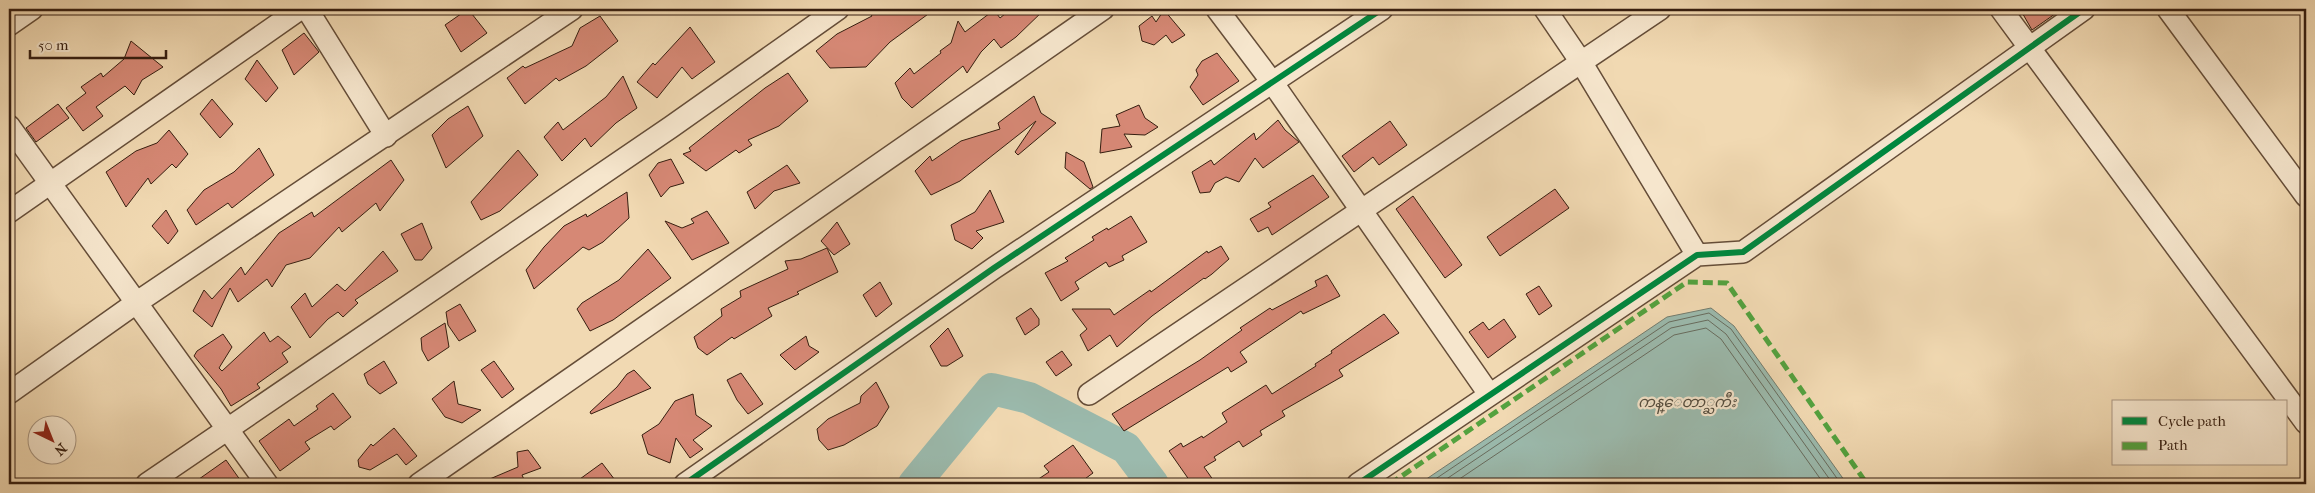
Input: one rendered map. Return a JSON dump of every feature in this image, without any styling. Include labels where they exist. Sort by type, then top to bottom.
[{"type":"street","points":[[9,25],[32,9]]},
{"type":"street","points":[[9,212],[49,182],[300,9]]},
{"type":"street","points":[[307,9],[386,136]]},
{"type":"street","points":[[9,392],[136,302],[386,136],[572,9]]},
{"type":"street","points":[[147,484],[226,428],[671,127],[838,9]]},
{"type":"street","points":[[419,484],[1103,9]]},
{"type":"street","points":[[1217,9],[1272,82],[1489,394]]},
{"type":"street","points":[[685,484],[994,268],[1382,9]]},
{"type":"street","points":[[1545,9],[1581,62],[1697,255]]},
{"type":"street","points":[[1089,394],[1660,9]]},
{"type":"street","points":[[2001,9],[2306,423]]},
{"type":"street","points":[[1358,484],[1697,255],[1743,252],[2084,9]]},
{"type":"street","points":[[2168,9],[2306,196]]},
{"type":"street","points":[[9,126],[267,484]]},
{"type":"water","name":"ကန္ေတာ္ႀကီး","points":[[1711,308],[1734,326],[1847,484],[1419,484],[1667,317]]},
{"type":"building","points":[[468,9],[487,33],[461,52],[445,25]]},
{"type":"building","points":[[878,9],[935,9],[890,42],[866,67],[830,68],[816,51],[837,34],[872,16],[870,13]]},
{"type":"building","points":[[1011,9],[1045,9],[1016,37],[1001,48],[994,39],[981,52],[967,73],[963,66],[912,108],[902,98],[895,83],[910,68],[914,74],[941,53],[940,51],[951,43],[958,21],[965,32],[994,10],[1000,18]]},
{"type":"building","points":[[2020,9],[2062,9],[2032,30]]},
{"type":"building","points":[[1164,10],[1185,35],[1172,43],[1166,35],[1154,45],[1142,41],[1139,26],[1152,16],[1156,22]]},
{"type":"building","points":[[600,16],[618,41],[586,66],[559,81],[556,78],[525,104],[507,78],[523,66],[525,68],[572,46],[580,28]]},
{"type":"building","points":[[690,27],[715,62],[692,79],[682,67],[657,98],[637,82],[653,63],[655,65]]},
{"type":"building","points":[[304,33],[319,52],[294,75],[282,50]]},
{"type":"building","points":[[131,41],[163,67],[142,80],[134,95],[125,86],[96,107],[103,116],[83,131],[66,108],[86,93],[81,87],[101,73],[103,77],[124,59]]},
{"type":"building","points":[[1217,53],[1239,81],[1203,105],[1190,87],[1198,75],[1196,70],[1202,61]]},
{"type":"building","points":[[257,60],[278,88],[266,102],[245,79]]},
{"type":"building","points":[[788,73],[808,101],[779,126],[748,140],[752,145],[739,153],[736,150],[706,171],[683,154],[691,151],[689,148],[765,88]]},
{"type":"building","points":[[623,76],[637,108],[616,123],[591,147],[585,138],[562,161],[544,137],[558,122],[563,130],[606,97]]},
{"type":"building","points":[[1034,96],[1041,113],[1056,123],[1018,155],[1015,152],[1036,121],[960,181],[931,195],[915,171],[930,156],[932,161],[961,141],[1000,129],[998,123]]},
{"type":"building","points":[[212,99],[233,124],[220,138],[200,114]]},
{"type":"building","points":[[58,104],[69,118],[36,142],[26,128]]},
{"type":"building","points":[[1139,105],[1145,118],[1158,127],[1145,135],[1124,134],[1132,147],[1100,153],[1102,129],[1120,126],[1116,115]]},
{"type":"building","points":[[468,106],[483,136],[446,168],[432,135],[448,119]]},
{"type":"building","points":[[1278,120],[1285,130],[1299,142],[1263,168],[1255,158],[1239,182],[1226,177],[1215,183],[1210,192],[1200,193],[1192,172],[1211,160],[1214,165],[1254,133],[1256,140]]},
{"type":"building","points":[[1390,121],[1407,145],[1379,165],[1373,157],[1354,172],[1342,156]]},
{"type":"building","points":[[169,130],[188,154],[176,168],[172,164],[151,184],[148,178],[126,207],[106,172],[136,151],[157,143]]},
{"type":"building","points":[[259,148],[274,175],[232,208],[228,203],[196,225],[187,210],[204,190],[234,172]]},
{"type":"building","points":[[518,150],[538,175],[500,211],[481,220],[471,202]]},
{"type":"building","points":[[1066,152],[1084,162],[1093,187],[1090,189],[1065,168]]},
{"type":"building","points":[[671,159],[684,183],[670,187],[661,197],[649,175],[658,163]]},
{"type":"building","points":[[391,160],[404,180],[380,211],[376,203],[342,232],[339,227],[310,258],[286,265],[272,287],[267,279],[238,302],[230,288],[212,327],[193,311],[204,290],[212,299],[241,267],[245,275],[279,233],[312,212],[314,217]]},
{"type":"building","points":[[787,165],[800,183],[774,191],[755,209],[747,192]]},
{"type":"building","points":[[1313,175],[1329,197],[1272,235],[1268,227],[1258,232],[1250,219],[1271,207],[1268,203]]},
{"type":"building","points":[[1555,189],[1569,208],[1500,256],[1487,237]]},
{"type":"building","points":[[990,190],[1004,222],[976,231],[983,238],[972,249],[955,240],[951,225],[975,212]]},
{"type":"building","points":[[627,192],[629,218],[603,242],[589,250],[583,247],[534,289],[526,270],[564,226],[586,214],[587,217]]},
{"type":"building","points":[[1413,196],[1462,265],[1445,278],[1396,209]]},
{"type":"building","points":[[166,210],[178,231],[168,244],[152,226]]},
{"type":"building","points":[[707,211],[729,243],[692,260],[665,221],[682,228],[694,223],[691,219]]},
{"type":"building","points":[[1131,216],[1147,242],[1122,256],[1124,260],[1109,267],[1106,262],[1075,282],[1079,289],[1061,301],[1045,273],[1068,261],[1065,258],[1094,240],[1092,237]]},
{"type":"building","points":[[837,222],[850,244],[834,255],[821,241]]},
{"type":"building","points":[[422,223],[432,248],[422,260],[415,260],[401,234]]},
{"type":"building","points":[[1221,246],[1229,259],[1212,274],[1152,316],[1117,347],[1110,335],[1088,351],[1080,335],[1087,329],[1072,309],[1110,309],[1114,315],[1150,290],[1151,292],[1207,251],[1208,253]]},
{"type":"building","points":[[827,248],[838,272],[797,292],[799,294],[768,308],[772,316],[734,339],[732,337],[707,355],[698,348],[694,337],[722,316],[721,309],[741,297],[740,291],[788,269],[785,261],[801,259]]},
{"type":"building","points":[[648,249],[671,278],[613,320],[590,331],[577,309],[582,303],[619,280]]},
{"type":"building","points":[[383,251],[398,271],[355,300],[358,303],[343,317],[338,312],[328,319],[310,338],[291,307],[305,293],[312,307],[337,284],[345,291]]},
{"type":"building","points":[[1327,275],[1340,296],[1303,314],[1301,311],[1240,352],[1247,362],[1231,372],[1228,367],[1124,431],[1112,414],[1200,360],[1242,330],[1240,328],[1270,308],[1272,310],[1317,286],[1315,281]]},
{"type":"building","points":[[880,282],[892,304],[876,317],[863,295]]},
{"type":"building","points":[[1539,286],[1552,306],[1539,315],[1526,294]]},
{"type":"building","points":[[460,304],[476,331],[459,341],[448,325],[446,312]]},
{"type":"building","points":[[1031,308],[1039,319],[1039,325],[1025,335],[1016,318]]},
{"type":"building","points":[[1384,314],[1399,333],[1339,370],[1343,376],[1282,411],[1285,416],[1260,431],[1262,435],[1243,447],[1239,441],[1214,457],[1216,460],[1204,467],[1216,484],[1192,484],[1169,451],[1181,443],[1183,447],[1202,436],[1203,438],[1227,422],[1222,413],[1266,385],[1272,394],[1316,366],[1315,364],[1332,353],[1331,351]]},
{"type":"building","points":[[1504,319],[1516,337],[1488,358],[1469,332],[1483,322],[1489,330]]},
{"type":"building","points":[[445,323],[449,347],[428,361],[422,350],[421,338]]},
{"type":"building","points":[[948,328],[963,356],[947,366],[941,366],[930,346]]},
{"type":"building","points":[[264,332],[270,342],[278,336],[291,347],[282,353],[288,362],[257,384],[260,388],[231,406],[221,389],[194,356],[197,351],[223,334],[232,347],[219,368],[222,371]]},
{"type":"building","points":[[806,336],[809,346],[819,352],[795,370],[780,355]]},
{"type":"building","points":[[1062,351],[1072,365],[1056,376],[1046,362]]},
{"type":"building","points":[[384,361],[397,383],[380,394],[368,384],[364,374]]},
{"type":"building","points":[[494,361],[514,389],[502,398],[481,370]]},
{"type":"building","points":[[634,370],[651,388],[591,414],[590,412],[617,387],[627,374]]},
{"type":"building","points":[[741,373],[763,404],[748,414],[737,400],[727,380]]},
{"type":"building","points":[[454,381],[458,404],[481,410],[462,423],[445,417],[432,399]]},
{"type":"building","points":[[876,382],[889,407],[877,426],[844,445],[828,450],[819,440],[817,429],[828,419],[860,403],[861,396]]},
{"type":"building","points":[[333,393],[351,417],[334,430],[331,426],[305,442],[310,449],[280,471],[259,441],[289,419],[294,426],[318,409],[316,406]]},
{"type":"building","points":[[693,394],[696,415],[712,426],[693,440],[703,449],[690,458],[676,438],[670,463],[648,454],[642,435],[659,424],[675,401]]},
{"type":"building","points":[[394,428],[417,456],[406,465],[397,454],[370,470],[359,467],[358,460],[371,444],[373,446]]},
{"type":"building","points":[[1073,445],[1093,473],[1078,484],[1031,484],[1049,472],[1044,466]]},
{"type":"building","points":[[528,450],[541,468],[522,475],[526,484],[478,484],[518,467],[517,452]]},
{"type":"building","points":[[226,460],[243,484],[192,484]]},
{"type":"building","points":[[602,463],[618,484],[573,484]]},
{"type":"waterway","points":[[914,484],[992,389],[1029,398],[1126,448],[1153,484]]},
{"type":"marked path","points":[[1390,484],[1687,282],[1727,283],[1867,484]]},
{"type":"cycle path","points":[[685,484],[994,268],[1382,9]]},
{"type":"cycle path","points":[[1358,484],[1697,255],[1743,252],[2084,9]]}]
